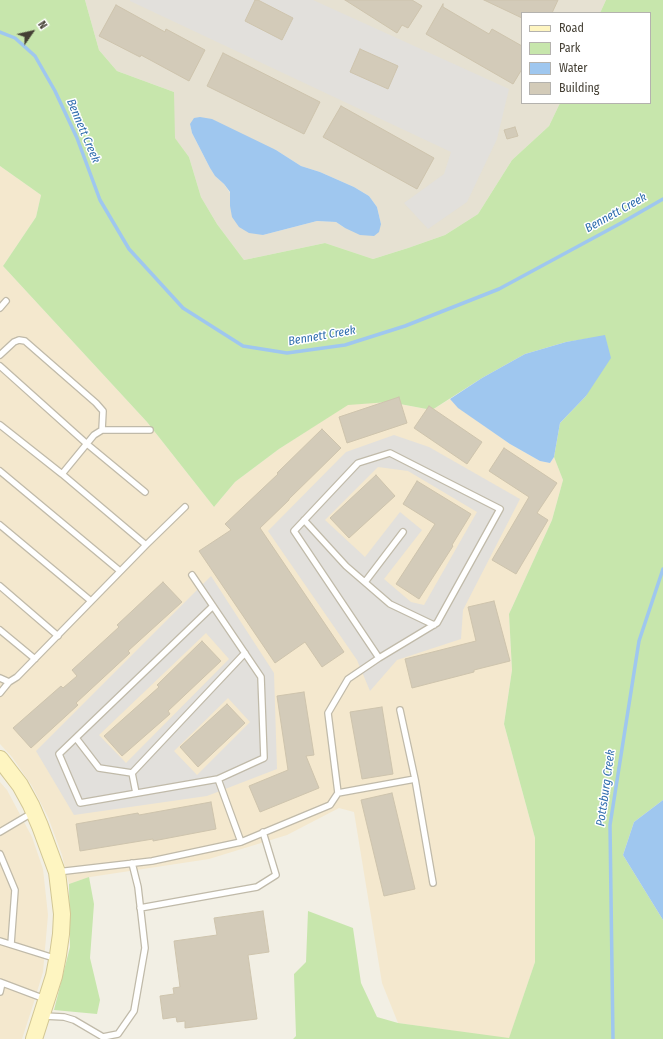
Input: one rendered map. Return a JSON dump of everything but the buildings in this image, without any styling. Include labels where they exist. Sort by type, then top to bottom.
[{"type":"main road","points":[[0,759],[20,785],[34,812],[57,872],[62,914],[58,959],[34,1039]]},
{"type":"lane","points":[[0,308],[6,301]]},
{"type":"lane","points":[[0,355],[14,342],[20,340],[25,341],[96,402],[103,411],[102,430]]},
{"type":"lane","points":[[0,366],[87,444],[145,492]]},
{"type":"lane","points":[[0,426],[62,474],[146,545]]},
{"type":"lane","points":[[62,474],[94,435],[102,430],[150,430]]},
{"type":"lane","points":[[57,872],[152,860],[241,842],[330,805],[338,793],[328,713],[348,679],[379,658],[437,623],[500,508],[390,453],[358,463],[294,531],[379,658]]},
{"type":"lane","points":[[0,471],[120,572]]},
{"type":"lane","points":[[0,693],[9,682],[17,677],[58,636],[185,506]]},
{"type":"lane","points":[[304,520],[346,566],[390,604],[434,625]]},
{"type":"lane","points":[[0,525],[91,601]]},
{"type":"lane","points":[[365,582],[403,532]]},
{"type":"lane","points":[[192,576],[213,606],[261,677],[264,758],[218,779],[80,803],[59,754],[213,606]]},
{"type":"lane","points":[[0,586],[58,636]]},
{"type":"lane","points":[[0,630],[35,659]]},
{"type":"lane","points":[[132,773],[245,653]]},
{"type":"lane","points":[[0,678],[9,682]]},
{"type":"lane","points":[[400,710],[433,883]]},
{"type":"lane","points":[[76,738],[99,768],[132,773]]},
{"type":"lane","points":[[132,773],[136,793]]},
{"type":"lane","points":[[218,779],[241,842]]},
{"type":"lane","points":[[338,793],[414,779]]},
{"type":"lane","points":[[0,832],[34,812]]},
{"type":"lane","points":[[140,908],[256,887],[276,876],[264,832]]},
{"type":"lane","points":[[0,854],[15,890],[11,944]]},
{"type":"lane","points":[[42,1015],[64,1017],[74,1020],[103,1037],[118,1034],[134,1011],[146,948],[138,887],[132,863]]},
{"type":"lane","points":[[0,941],[58,959]]},
{"type":"lane","points":[[0,992],[1,983],[46,1000]]},
{"type":"shaded area","points":[[85,0],[606,0],[600,12],[521,12],[521,104],[560,104],[549,126],[512,160],[478,214],[445,235],[373,259],[325,243],[244,260],[217,224],[201,197],[189,157],[174,137],[174,92],[117,71],[99,50]],"holes":[[[190,124],[276,150],[301,166],[320,172],[354,187],[369,196],[377,207],[381,224],[345,228],[336,222],[317,221],[263,235],[230,206],[230,193],[210,168],[192,133]]]},
{"type":"shaded area","points":[[130,0],[313,0],[509,89],[497,139],[467,202],[428,229],[404,203],[444,174],[451,152]]},
{"type":"shaded area","points":[[0,166],[41,195],[36,217],[3,266],[147,422],[214,507],[235,482],[279,449],[348,404],[389,402],[432,410],[450,399],[459,408],[510,444],[540,461],[550,463],[554,457],[563,480],[552,520],[509,614],[512,670],[504,724],[535,838],[535,962],[509,1039],[398,1023],[382,983],[354,812],[339,808],[287,835],[209,859],[90,877],[69,884],[62,855],[48,817],[32,786],[12,757],[0,744]]},
{"type":"shaded area","points":[[394,435],[429,447],[520,499],[463,610],[461,639],[397,660],[370,691],[357,660],[268,531],[346,452]],"holes":[[[378,467],[408,471],[477,512],[424,605],[411,602],[384,579],[422,530],[400,512],[365,557],[325,520]]]},
{"type":"shaded area","points":[[211,576],[274,673],[277,769],[207,796],[74,815],[36,751]],"holes":[[[206,633],[229,659],[126,763],[99,735]],[[228,698],[250,722],[197,775],[174,751]]]},
{"type":"shaded area","points":[[0,782],[7,790],[32,837],[43,869],[48,915],[43,972],[22,1039],[0,1039]]},
{"type":"green space","points":[[0,0],[85,0],[99,50],[117,71],[174,92],[175,138],[189,157],[201,197],[217,224],[244,260],[325,243],[373,259],[445,235],[478,214],[512,160],[549,126],[560,104],[651,104],[651,12],[600,12],[606,0],[663,0],[663,800],[634,822],[623,855],[663,920],[663,1039],[293,1039],[296,1036],[294,974],[306,962],[308,911],[353,928],[361,983],[377,1017],[398,1023],[509,1038],[535,962],[535,838],[504,724],[512,670],[509,614],[552,520],[563,480],[554,457],[560,423],[586,396],[605,336],[566,342],[525,354],[482,378],[432,410],[389,402],[348,405],[279,449],[235,482],[214,507],[147,422],[3,266],[36,217],[41,195],[0,166]]},
{"type":"green space","points":[[89,877],[94,904],[90,958],[100,1000],[97,1014],[54,1010],[70,947],[69,884]]},
{"type":"water","points":[[200,117],[212,119],[276,150],[301,166],[320,172],[354,187],[369,196],[377,207],[381,224],[379,232],[374,236],[360,235],[336,222],[317,221],[263,235],[249,233],[239,227],[232,217],[230,192],[215,176],[192,133],[190,124],[194,118]]},
{"type":"water","points":[[605,335],[611,358],[586,396],[560,423],[554,457],[550,463],[540,461],[510,444],[458,408],[450,399],[482,378],[525,354],[566,342]]},
{"type":"water","points":[[663,800],[663,920],[623,855],[634,822]]},
{"type":"waterway","name":"Bennett Creek","points":[[0,32],[15,38],[35,56],[55,91],[77,138],[100,200],[129,249],[183,308],[243,346],[287,353],[345,345],[405,326],[499,289],[663,199]]},
{"type":"waterway","name":"Pottsburg Creek","points":[[613,1039],[610,825],[639,641],[663,569]]}]
